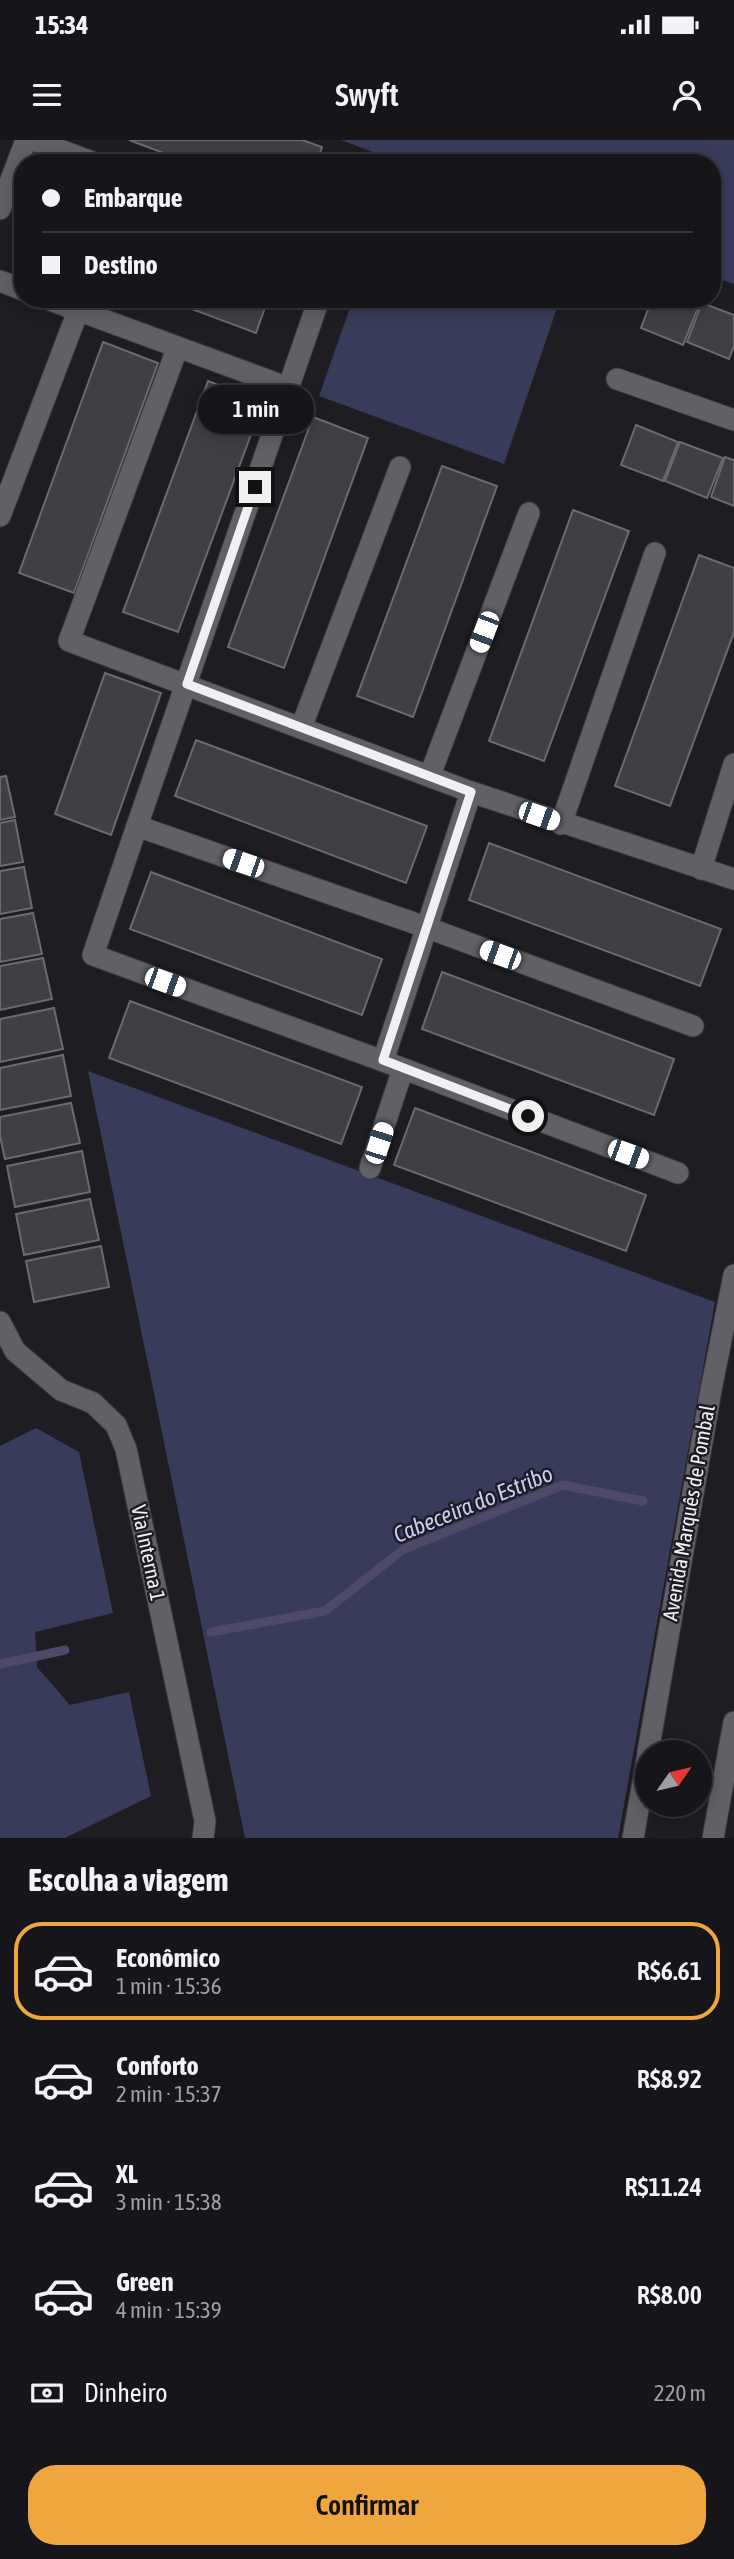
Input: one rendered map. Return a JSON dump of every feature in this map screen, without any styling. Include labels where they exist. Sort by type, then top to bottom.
[{"type":"street","points":[[33,140],[71,154]]},
{"type":"street","points":[[0,209],[14,172]]},
{"type":"street","points":[[70,308],[289,388]]},
{"type":"street","points":[[316,308],[93,955],[383,1060],[678,1173]]},
{"type":"street","points":[[0,516],[78,311]]},
{"type":"street","points":[[177,349],[69,640],[471,792],[561,824],[734,879]]},
{"type":"street","points":[[618,379],[734,420]]},
{"type":"street","points":[[301,728],[400,467]]},
{"type":"street","points":[[430,775],[529,513]]},
{"type":"street","points":[[561,824],[655,553]]},
{"type":"street","points":[[701,869],[734,764]]},
{"type":"street","points":[[383,1060],[471,792]]},
{"type":"street","points":[[137,826],[428,928],[693,1026]]},
{"type":"street","points":[[370,1168],[403,1069]]},
{"type":"street","name":"Avenida Marquês de Pombal","points":[[650,1740],[708,1403],[734,1275]]},
{"type":"street","name":"Via Interna 1","points":[[0,1322],[15,1351],[61,1390],[93,1403],[116,1425],[126,1449],[205,1821],[202,1838]]},
{"type":"street","points":[[713,1838],[734,1722]]},
{"type":"street","name":"Avenida Marquês de Pombal","points":[[633,1838],[637,1817]]},
{"type":"shaded area","points":[[341,140],[734,140],[734,284],[721,280],[721,154],[378,154]]},
{"type":"shaded area","points":[[350,308],[557,308],[504,464],[319,396]]},
{"type":"shaded area","points":[[88,1071],[715,1302],[618,1838],[245,1838]]},
{"type":"shaded area","points":[[36,1428],[79,1452],[113,1613],[35,1632],[37,1667],[70,1705],[129,1692],[151,1796],[65,1838],[0,1838],[0,1446]]},
{"type":"building","points":[[129,140],[302,140],[322,147],[320,154],[166,154]]},
{"type":"building","points":[[189,308],[265,308],[256,333]]},
{"type":"building","points":[[649,308],[698,308],[683,345],[641,328]]},
{"type":"building","points":[[700,308],[715,308],[734,315],[734,346],[729,359],[687,342]]},
{"type":"building","points":[[103,342],[158,363],[74,593],[19,573]]},
{"type":"building","points":[[208,381],[263,402],[178,632],[123,612]]},
{"type":"building","points":[[313,417],[368,438],[284,668],[228,647]]},
{"type":"building","points":[[636,425],[678,442],[663,481],[621,465]]},
{"type":"building","points":[[680,442],[723,458],[707,498],[665,481]]},
{"type":"building","points":[[725,457],[734,460],[734,506],[711,497]]},
{"type":"building","points":[[442,466],[497,486],[413,717],[357,696]]},
{"type":"building","points":[[573,510],[629,531],[544,761],[489,741]]},
{"type":"building","points":[[699,555],[734,568],[734,632],[670,806],[615,786]]},
{"type":"building","points":[[105,673],[161,693],[111,835],[55,814]]},
{"type":"building","points":[[196,740],[427,826],[406,883],[175,796]]},
{"type":"building","points":[[6,776],[15,817],[0,820],[0,777]]},
{"type":"building","points":[[15,820],[23,862],[0,866],[0,823]]},
{"type":"building","points":[[489,843],[721,929],[700,986],[469,900]]},
{"type":"building","points":[[24,867],[32,908],[0,914],[0,871]]},
{"type":"building","points":[[151,872],[382,959],[362,1015],[130,929]]},
{"type":"building","points":[[33,913],[42,954],[0,962],[0,919]]},
{"type":"building","points":[[43,958],[52,999],[0,1010],[0,966]]},
{"type":"building","points":[[442,972],[674,1059],[654,1115],[422,1029]]},
{"type":"building","points":[[130,1001],[362,1087],[341,1144],[109,1058]]},
{"type":"building","points":[[54,1008],[63,1049],[0,1062],[0,1019]]},
{"type":"building","points":[[63,1055],[71,1096],[0,1110],[0,1068]]},
{"type":"building","points":[[71,1103],[80,1143],[5,1159],[0,1136],[0,1117]]},
{"type":"building","points":[[415,1108],[646,1195],[626,1251],[394,1165]]},
{"type":"building","points":[[82,1151],[90,1192],[15,1207],[7,1166]]},
{"type":"building","points":[[90,1199],[99,1240],[24,1255],[16,1214]]},
{"type":"building","points":[[101,1246],[109,1287],[34,1302],[26,1261]]},
{"type":"waterway","name":"Cabeceira do Estribo","points":[[211,1632],[325,1611],[404,1549],[563,1485],[643,1501]]},
{"type":"waterway","name":"Cabeceira do Estribo","points":[[0,1664],[65,1650]]},
{"type":"route","points":[[255,487],[187,684],[471,792],[383,1060],[528,1116]]}]
